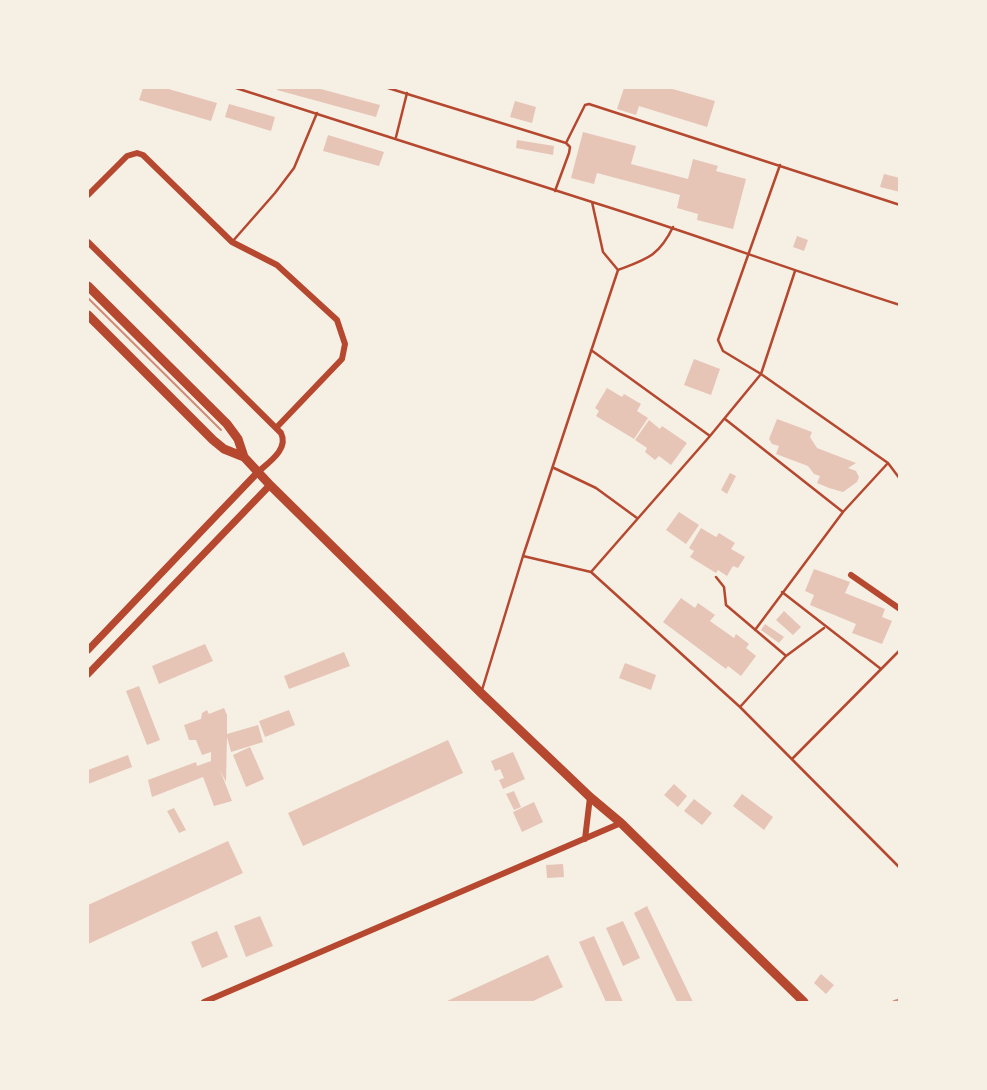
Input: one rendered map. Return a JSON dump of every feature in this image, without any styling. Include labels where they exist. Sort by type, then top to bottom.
[{"type":"main road","points":[[88,286],[227,424],[238,439],[244,457],[270,485],[481,693],[621,823],[804,1003]]},
{"type":"main road","points":[[88,315],[213,440],[224,449],[244,457]]},
{"type":"street","points":[[88,195],[127,156],[137,153],[143,155],[232,242],[277,265],[337,320],[345,344],[342,359],[276,428]]},
{"type":"street","points":[[88,242],[284,438],[282,448],[88,650]]},
{"type":"street","points":[[88,674],[270,485]]},
{"type":"street","points":[[850,575],[900,609]]},
{"type":"street","points":[[584,839],[590,797]]},
{"type":"street","points":[[204,1003],[621,823]]},
{"type":"lane","points":[[236,88],[673,227],[900,306]]},
{"type":"lane","points":[[388,88],[566,142],[570,147],[569,153],[555,191]]},
{"type":"lane","points":[[396,138],[407,93]]},
{"type":"lane","points":[[566,142],[585,105],[589,104],[900,205]]},
{"type":"lane","points":[[232,242],[293,168],[317,113]]},
{"type":"lane","points":[[780,165],[718,340],[723,351],[761,374],[888,463],[900,478]]},
{"type":"lane","points":[[592,202],[603,252],[618,270]]},
{"type":"lane","points":[[618,270],[651,257],[665,245],[673,227]]},
{"type":"lane","points":[[481,693],[523,556],[618,270]]},
{"type":"lane","points":[[591,572],[761,374],[794,271]]},
{"type":"lane","points":[[592,350],[710,436]]},
{"type":"lane","points":[[725,419],[843,512]]},
{"type":"lane","points":[[755,630],[843,512],[888,463]]},
{"type":"lane","points":[[554,468],[596,488],[637,518]]},
{"type":"lane","points":[[523,556],[591,572],[740,707],[900,868]]},
{"type":"lane","points":[[716,577],[724,587],[726,605],[786,656]]},
{"type":"lane","points":[[782,592],[881,669]]},
{"type":"lane","points":[[740,707],[786,656],[825,628]]},
{"type":"lane","points":[[792,758],[900,650]]},
{"type":"building","points":[[143,88],[165,88],[217,103],[211,121],[139,100]]},
{"type":"building","points":[[317,88],[380,105],[376,117],[277,90]]},
{"type":"building","points":[[624,88],[669,88],[715,101],[707,127],[639,106],[636,115],[617,109]]},
{"type":"building","points":[[515,101],[536,107],[532,123],[510,117]]},
{"type":"building","points":[[229,104],[275,117],[271,131],[225,117]]},
{"type":"building","points":[[583,132],[636,146],[631,164],[688,179],[693,159],[718,166],[716,171],[746,179],[733,229],[697,220],[698,214],[677,208],[680,195],[597,173],[594,184],[571,178]]},
{"type":"building","points":[[328,135],[384,152],[379,166],[323,151]]},
{"type":"building","points":[[517,140],[554,146],[553,155],[516,148]]},
{"type":"building","points":[[884,174],[900,178],[900,192],[880,187]]},
{"type":"building","points":[[797,236],[808,240],[804,251],[793,247]]},
{"type":"building","points":[[694,359],[720,369],[711,395],[684,385]]},
{"type":"building","points":[[607,388],[641,404],[637,411],[648,418],[634,439],[596,416],[599,411],[595,408]]},
{"type":"building","points":[[777,419],[812,432],[810,437],[817,448],[856,463],[848,468],[856,471],[859,477],[857,482],[843,492],[829,488],[817,483],[820,476],[814,474],[808,466],[776,454],[779,446],[772,444],[769,439]]},
{"type":"building","points":[[649,420],[687,443],[671,465],[659,456],[655,460],[645,452],[647,448],[635,440]]},
{"type":"building","points":[[730,473],[736,476],[727,494],[721,490]]},
{"type":"building","points":[[679,512],[699,525],[686,544],[666,530]]},
{"type":"building","points":[[701,528],[716,537],[719,533],[735,543],[731,549],[745,557],[738,568],[733,566],[727,576],[718,570],[716,573],[690,557],[694,551],[689,548]]},
{"type":"building","points":[[814,569],[850,582],[845,593],[885,609],[882,617],[892,621],[882,644],[852,633],[856,624],[810,605],[814,595],[805,591]]},
{"type":"building","points":[[681,598],[695,608],[698,603],[715,615],[710,621],[734,638],[736,634],[749,644],[746,648],[756,656],[741,676],[728,666],[726,669],[663,622]]},
{"type":"building","points":[[784,611],[801,627],[793,635],[776,620]]},
{"type":"building","points":[[765,624],[784,637],[779,643],[761,630]]},
{"type":"building","points":[[205,644],[213,661],[159,684],[152,666]]},
{"type":"building","points":[[344,652],[350,666],[289,689],[284,676]]},
{"type":"building","points":[[625,663],[656,675],[651,690],[619,678]]},
{"type":"building","points":[[139,686],[160,740],[147,745],[126,691]]},
{"type":"building","points":[[224,708],[227,715],[227,734],[258,725],[263,742],[231,752],[227,737],[226,782],[220,770],[232,801],[214,806],[203,777],[152,797],[148,780],[196,762],[197,766],[211,761],[211,752],[202,755],[196,740],[189,740],[184,725],[201,719],[202,713],[207,710],[209,714]]},
{"type":"building","points":[[289,710],[295,725],[265,737],[259,721]]},
{"type":"building","points":[[448,740],[463,773],[303,846],[288,813]]},
{"type":"building","points":[[250,747],[264,779],[246,787],[233,755]]},
{"type":"building","points":[[513,752],[525,779],[503,789],[499,780],[504,778],[500,769],[495,771],[491,761]]},
{"type":"building","points":[[128,755],[132,767],[88,784],[88,770]]},
{"type":"building","points":[[674,784],[687,796],[678,807],[664,795]]},
{"type":"building","points":[[514,791],[521,807],[514,810],[506,794]]},
{"type":"building","points":[[742,794],[773,817],[764,830],[733,806]]},
{"type":"building","points":[[694,799],[712,813],[702,825],[684,811]]},
{"type":"building","points":[[534,802],[543,822],[522,832],[513,812]]},
{"type":"building","points":[[174,808],[186,830],[179,833],[167,811]]},
{"type":"building","points":[[228,841],[243,873],[88,944],[88,905]]},
{"type":"building","points":[[563,864],[564,877],[547,878],[546,865]]},
{"type":"building","points":[[647,906],[693,1002],[677,1002],[634,913]]},
{"type":"building","points":[[260,916],[273,946],[246,957],[234,926]]},
{"type":"building","points":[[623,921],[640,958],[623,966],[606,928]]},
{"type":"building","points":[[217,931],[228,957],[202,968],[191,942]]},
{"type":"building","points":[[594,936],[623,1002],[606,1002],[579,942]]},
{"type":"building","points":[[548,955],[563,987],[531,1002],[445,1002]]},
{"type":"building","points":[[821,974],[834,985],[826,994],[814,983]]},
{"type":"tram line","points":[[88,298],[221,430]]},
{"type":"railway","points":[[894,1002],[900,1000]]}]
